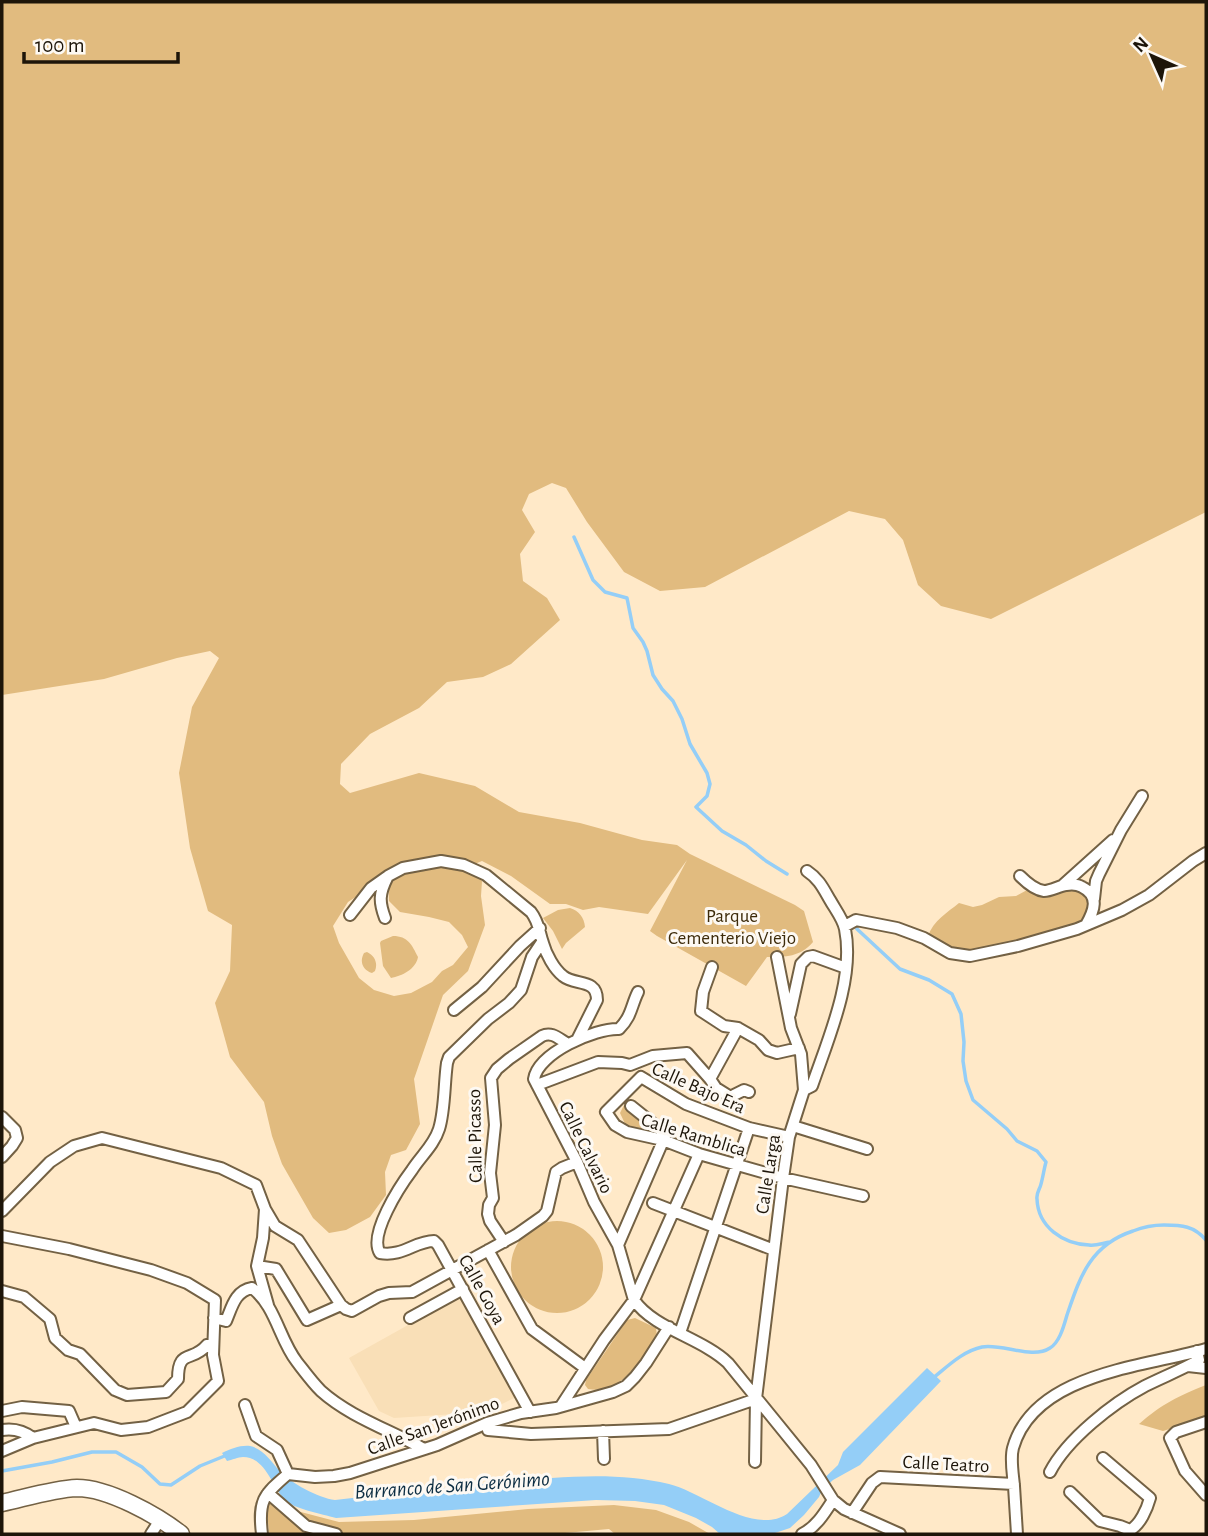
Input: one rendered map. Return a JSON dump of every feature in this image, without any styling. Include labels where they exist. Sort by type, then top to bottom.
[{"type":"main road","points":[[2,1503],[79,1488],[104,1492],[160,1520],[181,1534]]},
{"type":"street","points":[[1086,925],[1094,907],[1096,881],[1121,830],[1142,796]]},
{"type":"street","points":[[1063,885],[1121,830]]},
{"type":"street","points":[[845,926],[856,920],[897,928],[950,953],[970,956],[1041,940],[1086,925],[1137,903],[1206,853]]},
{"type":"street","points":[[350,915],[371,888],[403,868],[441,861],[464,865],[486,875],[537,919],[547,954],[562,976],[570,981],[588,985],[597,993],[597,1000],[572,1042]]},
{"type":"street","points":[[804,1090],[813,1086],[834,1022],[845,979],[848,954],[845,926],[818,879],[807,871]]},
{"type":"street","points":[[384,918],[380,900],[381,889],[388,876]]},
{"type":"street","points":[[1020,876],[1033,887],[1044,891],[1063,885],[1079,886],[1091,893],[1094,899]]},
{"type":"street","points":[[454,1010],[482,987],[540,928]]},
{"type":"street","name":"Calle Goya","points":[[530,1412],[453,1270],[434,1241],[427,1241],[406,1251],[387,1254],[380,1253],[376,1248],[377,1236],[391,1203],[439,1131],[449,1056],[521,990],[532,957],[542,942]]},
{"type":"street","points":[[790,1017],[801,964],[808,957],[813,956],[846,968]]},
{"type":"street","name":"Calle Larga","points":[[755,1462],[756,1399],[783,1178],[789,1138],[804,1090],[802,1054],[791,1028],[777,957]]},
{"type":"street","points":[[712,967],[703,992],[701,1011],[724,1026],[738,1028],[777,1054],[799,1048]]},
{"type":"street","points":[[638,992],[630,1015],[619,1029],[613,1028],[572,1042],[550,1057],[535,1073],[537,1085],[598,1062],[630,1065],[653,1056],[687,1053],[716,1088],[732,1098],[744,1090],[749,1092]]},
{"type":"street","points":[[710,1079],[738,1028]]},
{"type":"street","name":"Calle Picasso","points":[[504,1242],[488,1214],[493,1198],[490,1173],[495,1125],[491,1078],[509,1059],[542,1036],[552,1034],[572,1042]]},
{"type":"street","name":"Calle Bajo Era","points":[[607,1112],[641,1077],[686,1104],[749,1128],[789,1138]]},
{"type":"street","name":"Calle Calvario","points":[[537,1085],[618,1245],[634,1300]]},
{"type":"street","points":[[618,1245],[666,1134],[631,1107]]},
{"type":"street","name":"Calle Ramblica","points":[[607,1112],[615,1125],[627,1132],[663,1140],[699,1154],[783,1178],[863,1196]]},
{"type":"street","points":[[2,1117],[15,1130],[17,1138],[4,1149]]},
{"type":"street","points":[[793,1126],[867,1149]]},
{"type":"street","points":[[680,1333],[749,1128]]},
{"type":"street","points":[[2,1211],[50,1162],[74,1146],[102,1138],[221,1168],[256,1185],[275,1226],[298,1240],[341,1305],[352,1311],[379,1296],[412,1292],[504,1242],[542,1216],[550,1203],[556,1172],[577,1162]]},
{"type":"street","points":[[561,1406],[634,1300],[699,1154]]},
{"type":"street","points":[[653,1203],[774,1251]]},
{"type":"street","points":[[265,1209],[257,1266],[268,1305],[295,1359],[321,1391],[359,1418],[424,1449]]},
{"type":"street","points":[[2,1236],[69,1249],[151,1270],[187,1283],[215,1300],[213,1355],[218,1381],[187,1412],[148,1427],[121,1430],[94,1423],[33,1438],[2,1451]]},
{"type":"street","points":[[488,1250],[532,1329],[585,1368]]},
{"type":"street","points":[[257,1266],[276,1269],[307,1320],[341,1305]]},
{"type":"street","points":[[214,1318],[226,1321],[235,1299],[247,1289],[252,1288],[268,1305]]},
{"type":"street","points":[[410,1318],[463,1289]]},
{"type":"street","points":[[2,1291],[24,1297],[50,1320],[55,1338],[68,1350],[80,1354],[115,1390],[127,1395],[166,1392],[178,1379],[178,1366],[182,1359],[213,1344]]},
{"type":"street","points":[[634,1300],[645,1312],[714,1351],[728,1363],[839,1506],[900,1534]]},
{"type":"street","points":[[619,1320],[633,1312],[645,1312]]},
{"type":"street","name":"Calle San Jerónimo","points":[[287,1475],[315,1477],[350,1473],[424,1449],[487,1423],[613,1392],[626,1386],[646,1363],[668,1327]]},
{"type":"street","points":[[1050,1472],[1055,1462],[1093,1422],[1144,1387],[1199,1360],[1202,1350]]},
{"type":"street","points":[[1017,1534],[1012,1450],[1030,1415],[1042,1403],[1074,1384],[1202,1350]]},
{"type":"street","points":[[1188,1366],[1206,1368]]},
{"type":"street","points":[[487,1423],[488,1430],[531,1434],[669,1429],[756,1399]]},
{"type":"street","points":[[245,1405],[256,1436],[277,1450],[287,1475],[271,1489],[262,1504],[262,1534]]},
{"type":"street","points":[[2,1411],[22,1408],[69,1411],[76,1427]]},
{"type":"street","points":[[1206,1422],[1176,1432],[1170,1438],[1185,1471],[1206,1495]]},
{"type":"street","points":[[2,1430],[24,1432],[33,1438]]},
{"type":"street","points":[[603,1431],[604,1459]]},
{"type":"street","points":[[1070,1492],[1100,1521],[1130,1530],[1135,1528],[1150,1498],[1103,1458]]},
{"type":"street","name":"Calle Teatro","points":[[852,1513],[872,1483],[880,1477],[1014,1484]]},
{"type":"street","points":[[271,1489],[306,1526],[337,1534]]},
{"type":"street","points":[[811,1532],[827,1490]]},
{"type":"street","points":[[151,1534],[160,1520]]},
{"type":"shaded area","points":[[460,1296],[516,1397],[486,1412],[394,1418],[379,1411],[349,1358]]},
{"type":"green space","name":"Parque Cementerio Viejo","points":[[2,2],[1206,2],[1206,512],[991,619],[941,606],[918,585],[903,540],[885,519],[849,511],[705,587],[660,591],[624,572],[566,488],[552,483],[529,494],[522,510],[535,532],[520,554],[523,581],[547,598],[560,620],[511,664],[483,677],[447,682],[419,708],[370,734],[341,764],[340,784],[350,793],[419,773],[475,786],[519,812],[580,823],[642,840],[677,845],[804,911],[813,942],[798,953],[767,957],[746,986],[650,931],[687,860],[648,914],[599,907],[583,910],[566,904],[550,904],[511,876],[482,861],[477,863],[475,869],[482,881],[485,925],[468,971],[443,995],[414,1079],[420,1124],[406,1150],[391,1155],[385,1172],[386,1195],[370,1217],[346,1230],[329,1233],[313,1218],[282,1164],[264,1102],[230,1057],[215,1003],[230,971],[232,925],[208,911],[190,848],[179,773],[192,707],[219,658],[210,651],[104,679],[2,695]],"holes":[[[388,876],[389,901],[400,912],[449,922],[462,935],[468,947],[453,965],[442,971],[432,982],[411,993],[394,996],[374,990],[359,978],[339,943],[333,926],[348,902]]]},
{"type":"green space","points":[[1076,888],[1090,902],[1088,913],[1074,926],[1057,932],[970,950],[945,945],[928,936],[937,921],[959,903],[973,907],[999,897],[1016,896],[1029,889],[1047,895]]},
{"type":"green space","points":[[570,908],[584,920],[585,927],[562,949],[543,918],[558,910]]},
{"type":"green space","points":[[393,936],[406,939],[418,957],[408,971],[391,978],[383,966],[380,943]]},
{"type":"green space","points":[[367,952],[376,963],[372,973],[364,968],[362,962],[364,953]]},
{"type":"green space","points":[[624,1105],[657,1129],[653,1135],[627,1128],[620,1113]]},
{"type":"green space","points":[[557,1221],[575,1224],[590,1234],[600,1249],[603,1267],[600,1285],[590,1300],[575,1310],[557,1313],[539,1310],[524,1300],[514,1285],[511,1267],[514,1249],[524,1234],[539,1224]]},
{"type":"green space","points":[[635,1318],[656,1328],[657,1336],[629,1374],[620,1381],[611,1387],[588,1389],[586,1380],[627,1320]]},
{"type":"green space","points":[[1206,1385],[1206,1418],[1163,1431],[1139,1424],[1171,1401]]},
{"type":"green space","points":[[271,1500],[297,1511],[339,1522],[414,1520],[528,1509],[614,1505],[656,1510],[689,1522],[710,1534],[615,1534],[609,1529],[554,1534],[269,1534],[267,1509]]},
{"type":"water","points":[[927,1368],[941,1381],[860,1465],[833,1480],[790,1528],[772,1534],[720,1534],[696,1518],[664,1505],[635,1501],[596,1500],[336,1518],[288,1503],[257,1462],[243,1457],[227,1461],[222,1453],[243,1446],[255,1448],[298,1485],[335,1500],[537,1479],[604,1476],[669,1484],[744,1516],[759,1520],[774,1519],[787,1514],[838,1465],[843,1452]]},
{"type":"waterway","points":[[574,537],[593,580],[605,592],[627,598],[633,628],[647,651],[653,675],[673,701],[690,744],[707,773],[710,784],[707,796],[696,807],[722,831],[787,874]]},
{"type":"waterway","points":[[857,929],[900,969],[929,980],[952,994],[961,1014],[963,1061],[973,1100],[1017,1141],[1037,1151],[1046,1162],[1037,1197],[1038,1209],[1047,1226],[1061,1237],[1079,1244],[1110,1242]]},
{"type":"waterway","name":"Barranco de San Gerónimo","points":[[933,1378],[962,1355],[982,1347],[1026,1352],[1050,1348],[1061,1333],[1082,1275],[1097,1254],[1118,1237],[1144,1227],[1170,1225],[1192,1229],[1206,1240]]},
{"type":"waterway","name":"Barranco de San Gerónimo","points":[[2,1471],[92,1452],[116,1452],[142,1467],[160,1484],[171,1485],[200,1466],[227,1455]]}]
